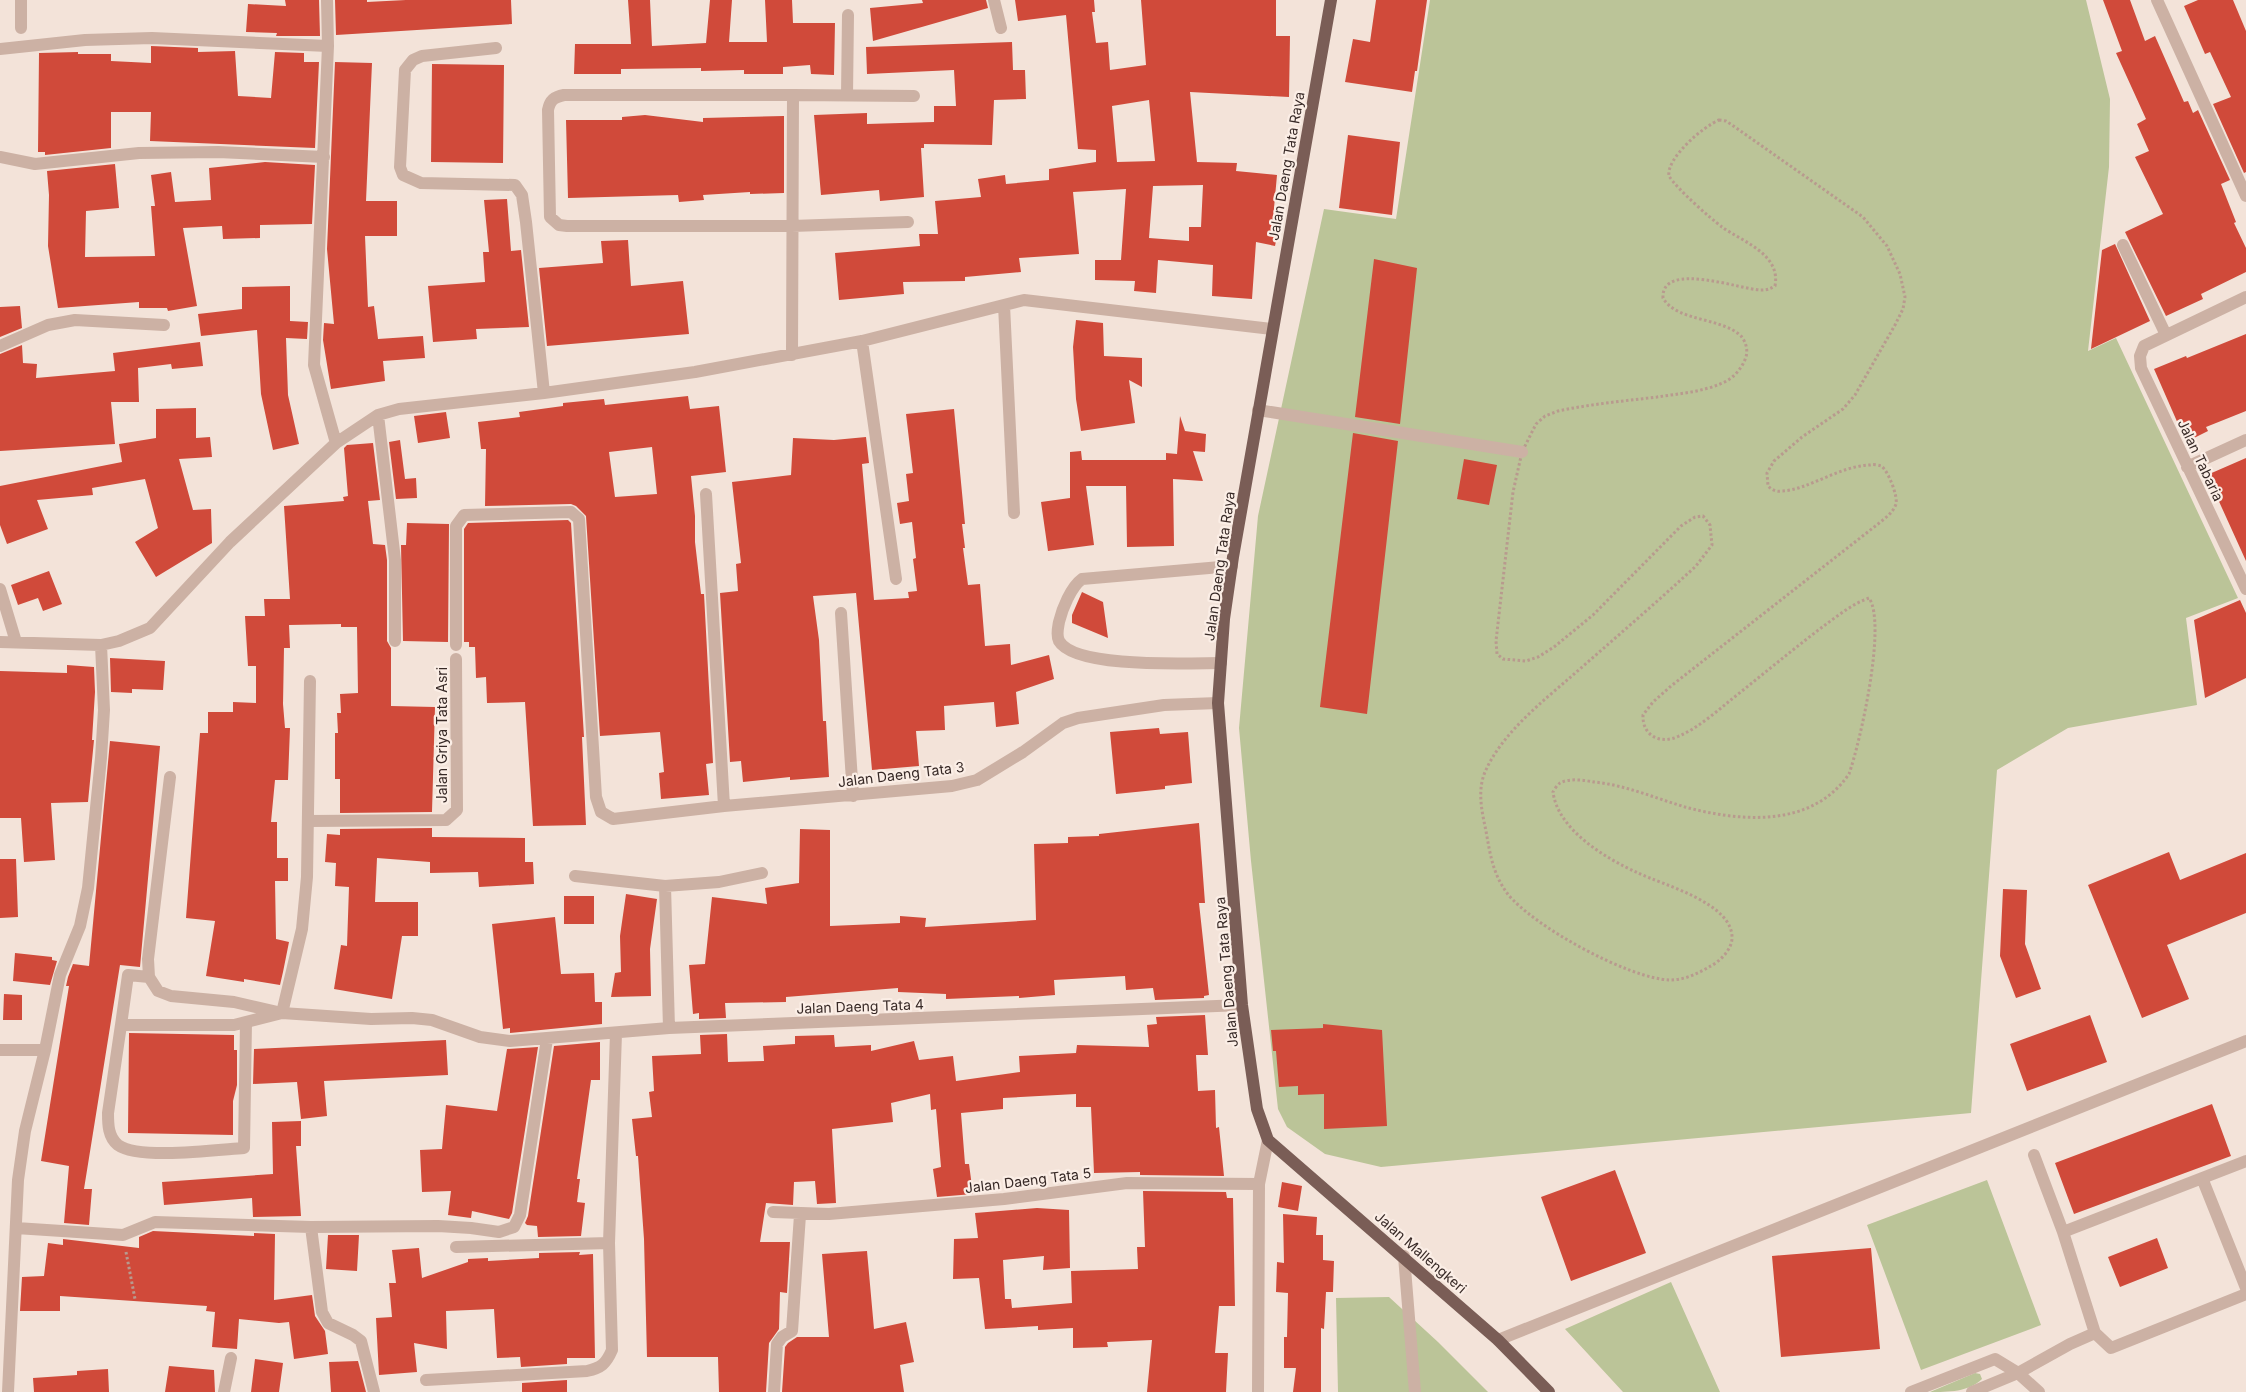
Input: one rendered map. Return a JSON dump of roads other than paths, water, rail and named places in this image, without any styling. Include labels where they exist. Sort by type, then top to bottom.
[{"type":"main road","name":"Jalan Daeng Tata Raya","points":[[1268,1140],[1257,1109],[1242,1005],[1218,703],[1224,619],[1232,566],[1330,0]]},
{"type":"main road","name":"Jalan Mallengkeri","points":[[1268,1140],[1404,1256],[1498,1340],[1549,1392]]},
{"type":"street","points":[[21,0],[22,28]]},
{"type":"street","points":[[327,0],[328,46],[314,365],[336,443]]},
{"type":"street","points":[[994,0],[1001,28]]},
{"type":"street","points":[[2157,0],[2246,196]]},
{"type":"street","points":[[847,95],[848,15]]},
{"type":"street","points":[[0,49],[85,40],[152,38],[328,46]]},
{"type":"street","points":[[496,48],[422,56],[408,64],[405,70],[400,167],[403,175],[421,183],[516,185],[521,191],[544,393]]},
{"type":"street","points":[[908,222],[792,226],[559,226],[549,214],[548,110],[552,99],[564,95],[914,96]]},
{"type":"street","points":[[792,355],[793,95]]},
{"type":"street","points":[[0,157],[35,164],[149,153],[245,153],[324,157]]},
{"type":"street","points":[[2123,245],[2166,335],[2246,297]]},
{"type":"street","points":[[0,642],[101,645],[119,641],[150,628],[230,542],[336,443],[378,414],[399,409],[544,393],[695,372],[792,355],[862,340],[1024,300],[1041,300],[1272,329]]},
{"type":"street","points":[[1004,306],[1014,513]]},
{"type":"street","points":[[0,346],[48,326],[75,320],[164,324]]},
{"type":"street","name":"Jalan Tabaria","points":[[2166,335],[2144,346],[2140,356],[2141,368],[2245,586]]},
{"type":"street","points":[[862,340],[896,579]]},
{"type":"street","points":[[1258,410],[1522,452]]},
{"type":"street","points":[[378,414],[395,560],[395,641]]},
{"type":"street","points":[[2187,467],[2246,440]]},
{"type":"street","points":[[706,494],[724,806]]},
{"type":"street","name":"Jalan Daeng Tata 3","points":[[456,645],[456,526],[464,514],[571,512],[580,519],[596,797],[601,812],[613,819],[724,806],[943,787],[977,780],[1023,752],[1063,723],[1078,718],[1164,705],[1218,703]]},
{"type":"street","points":[[1221,663],[1126,663],[1087,657],[1070,652],[1059,641],[1057,632],[1064,609],[1077,583],[1082,579],[1232,566]]},
{"type":"street","points":[[0,589],[16,642]]},
{"type":"street","points":[[841,614],[853,796]]},
{"type":"street","points":[[8,1392],[18,1180],[25,1131],[45,1050],[60,975],[80,926],[88,888],[104,710],[101,645]]},
{"type":"street","name":"Jalan Griya Tata Asri","points":[[309,821],[446,820],[457,810],[456,659]]},
{"type":"street","points":[[282,1013],[302,929],[307,877],[310,681]]},
{"type":"street","points":[[170,777],[148,958],[149,977],[158,991],[172,996],[234,1002],[282,1013]]},
{"type":"street","points":[[575,876],[665,886],[719,882],[762,873]]},
{"type":"street","points":[[665,886],[668,1028]]},
{"type":"street","points":[[149,977],[128,975],[110,1095],[108,1126],[111,1137],[117,1144],[138,1153],[244,1148],[246,1022]]},
{"type":"street","name":"Jalan Daeng Tata 4","points":[[282,1013],[372,1019],[412,1018],[432,1020],[480,1037],[510,1041],[668,1028],[1242,1005]]},
{"type":"street","points":[[122,1025],[234,1025],[282,1013]]},
{"type":"street","points":[[426,1380],[587,1371],[599,1368],[608,1361],[612,1350],[609,1243],[616,1033]]},
{"type":"street","points":[[16,1228],[123,1235],[155,1222],[311,1226],[438,1226],[499,1232],[514,1227],[520,1215],[547,1039]]},
{"type":"street","points":[[1498,1340],[2246,1041]]},
{"type":"street","points":[[0,1050],[45,1050]]},
{"type":"street","points":[[1258,1392],[1259,1184],[1268,1140]]},
{"type":"street","points":[[2034,1155],[2063,1232],[2095,1333],[2112,1348],[2246,1294]]},
{"type":"street","points":[[2063,1232],[2246,1161]]},
{"type":"street","points":[[2202,1178],[2246,1288]]},
{"type":"street","name":"Jalan Daeng Tata 5","points":[[773,1212],[800,1214],[1004,1199],[1127,1182],[1259,1184]]},
{"type":"street","points":[[774,1392],[777,1344],[782,1337],[792,1331],[800,1214]]},
{"type":"street","points":[[311,1226],[322,1312],[328,1323],[361,1341],[374,1392]]},
{"type":"street","points":[[456,1247],[609,1243]]},
{"type":"street","points":[[1404,1256],[1415,1392]]},
{"type":"street","points":[[1972,1392],[2018,1373],[2070,1344],[2095,1333]]},
{"type":"street","points":[[224,1392],[231,1358]]},
{"type":"street","points":[[1911,1392],[1990,1360],[2000,1361],[2018,1373],[2040,1392]]}]
